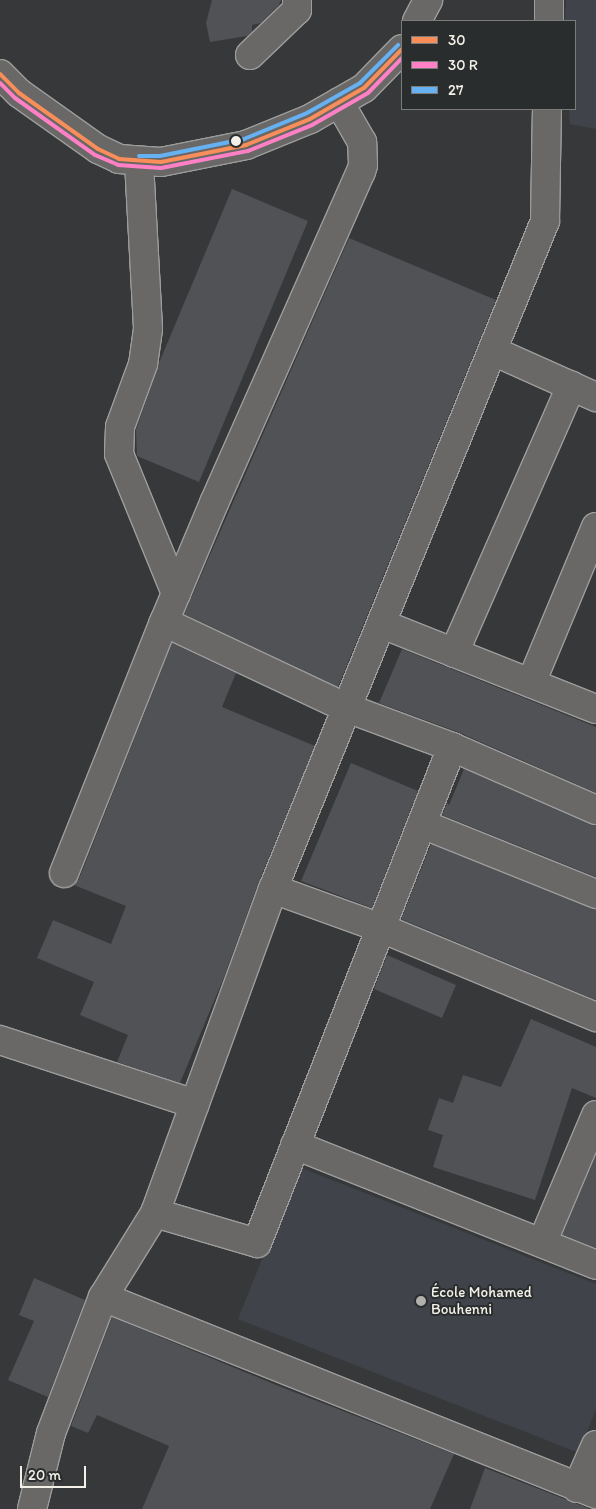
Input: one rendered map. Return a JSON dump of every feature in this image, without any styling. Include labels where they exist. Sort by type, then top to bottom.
[{"type":"street","points":[[250,55],[297,10],[297,0]]},
{"type":"street","points":[[418,20],[428,0]]},
{"type":"street","points":[[549,0],[549,20]]},
{"type":"street","points":[[0,74],[19,93],[98,149],[118,159],[138,162],[161,162],[246,145],[310,119],[364,88],[401,50]]},
{"type":"street","points":[[64,872],[164,622],[361,172],[363,165],[362,142],[339,102]]},
{"type":"street","points":[[32,1509],[51,1433],[104,1297],[155,1213],[273,889],[545,221],[547,110]]},
{"type":"street","points":[[138,162],[148,329],[143,364],[120,427],[119,454],[176,594]]},
{"type":"street","points":[[493,351],[596,397]]},
{"type":"street","points":[[454,653],[571,386]]},
{"type":"street","points":[[531,683],[596,527]]},
{"type":"street","points":[[164,622],[347,708],[452,747],[596,810]]},
{"type":"street","points":[[382,624],[531,683],[595,704]]},
{"type":"street","points":[[155,1213],[257,1243],[452,747]]},
{"type":"street","points":[[422,824],[596,894]]},
{"type":"street","points":[[273,889],[381,928],[596,1017]]},
{"type":"street","points":[[0,1040],[195,1104]]},
{"type":"street","points":[[542,1243],[596,1115]]},
{"type":"street","points":[[295,1145],[596,1265]]},
{"type":"street","points":[[104,1297],[587,1491],[596,1445]]},
{"type":"shaded area","points":[[566,0],[596,0],[596,129],[570,124],[569,110],[576,110],[576,20],[565,20]]},
{"type":"shaded area","name":"École Mohamed Bouhenni","points":[[299,1167],[596,1284],[596,1409],[579,1453],[238,1319]]},
{"type":"building","points":[[212,0],[281,0],[279,5],[261,23],[252,25],[252,32],[247,36],[210,42],[206,23]]},
{"type":"building","points":[[232,189],[308,221],[199,482],[137,456],[136,430],[159,363]]},
{"type":"building","points":[[349,238],[496,300],[338,687],[184,614]]},
{"type":"building","points":[[172,643],[236,673],[222,707],[315,746],[258,884],[224,977],[180,1083],[117,1062],[128,1035],[80,1015],[94,982],[37,958],[53,920],[111,944],[126,906],[74,885],[79,879]]},
{"type":"building","points":[[402,649],[596,727],[596,793],[458,732],[379,703]]},
{"type":"building","points":[[351,763],[418,791],[372,908],[301,881]]},
{"type":"building","points":[[464,769],[596,825],[596,877],[442,815],[447,803],[449,805]]},
{"type":"building","points":[[431,844],[596,909],[596,1000],[401,919]]},
{"type":"building","points":[[387,955],[456,985],[442,1018],[374,989]]},
{"type":"building","points":[[531,1019],[596,1047],[596,1098],[572,1088],[535,1200],[433,1167],[443,1135],[428,1130],[439,1098],[453,1103],[463,1075],[501,1087]]},
{"type":"building","points":[[596,1155],[596,1248],[562,1235]]},
{"type":"building","points":[[34,1278],[85,1300],[48,1397],[8,1380],[34,1321],[19,1315]]},
{"type":"building","points":[[112,1317],[281,1387],[454,1454],[430,1509],[142,1509],[169,1446],[97,1415],[88,1433],[71,1426]]},
{"type":"building","points":[[485,1468],[588,1508],[588,1509],[470,1509]]},
{"type":"transit line","name":"27","points":[[139,156],[160,156],[244,139],[307,113],[360,83],[398,45]]},
{"type":"transit line","name":"30","points":[[0,74],[19,93],[98,149],[119,159],[161,162],[246,145],[310,119],[364,88],[401,50]]},
{"type":"transit line","points":[[0,83],[15,98],[95,155],[118,165],[161,168],[248,151],[312,125],[368,93],[401,59]]},
{"type":"place","name":"École Mohamed Bouhenni","points":[[421,1301]]}]
